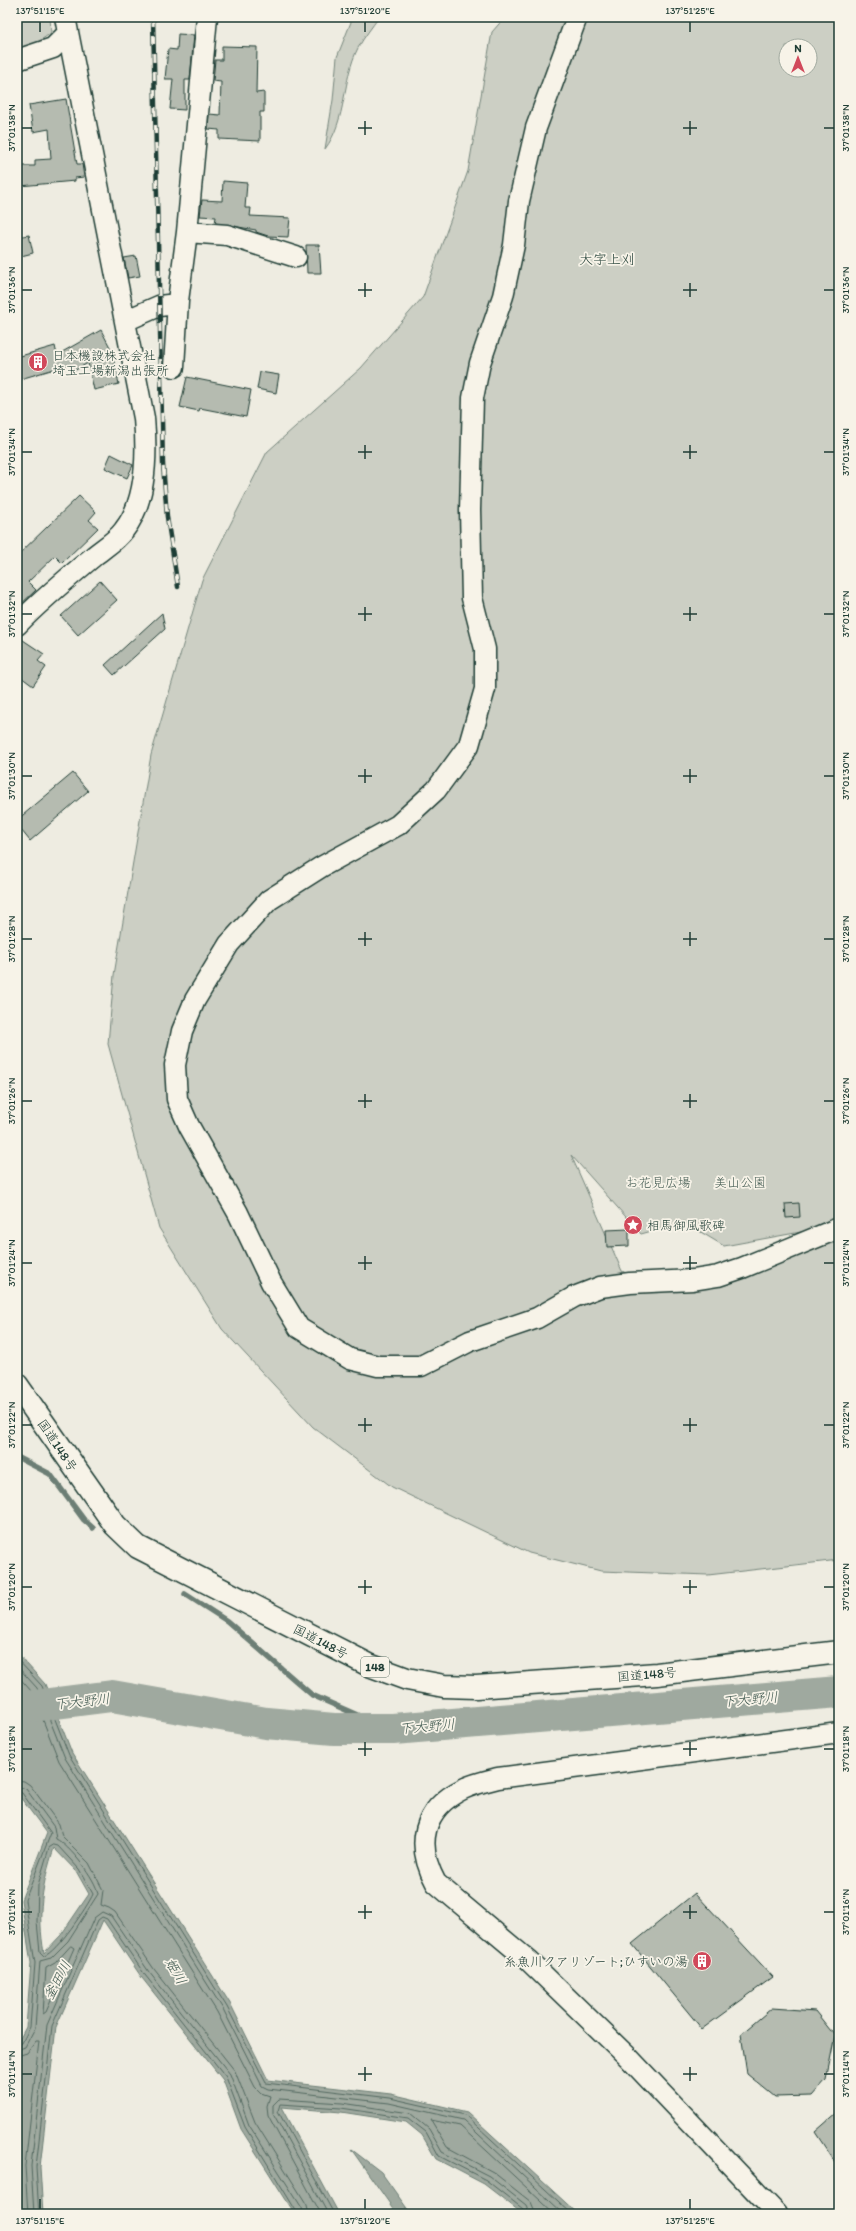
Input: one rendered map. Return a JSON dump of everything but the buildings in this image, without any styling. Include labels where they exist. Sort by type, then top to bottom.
[{"type":"highway","name":"国道148号","points":[[17,1384],[115,1525],[138,1547],[369,1665],[407,1680],[444,1686],[476,1687],[657,1674],[839,1652]]},
{"type":"street","points":[[174,367],[177,304],[187,232],[207,17]]},
{"type":"street","points":[[577,17],[536,128],[519,201],[514,245],[503,296],[480,363],[473,398],[470,510],[472,598],[485,649],[485,688],[469,745],[436,790],[398,825],[321,867],[269,900],[229,944],[195,1000],[182,1031],[175,1065],[177,1100],[189,1126],[238,1213],[271,1282],[299,1328],[350,1359],[378,1366],[421,1366],[470,1341],[537,1318],[574,1296],[600,1287],[630,1283],[693,1280],[718,1276],[742,1268],[839,1228]]},
{"type":"street","points":[[17,60],[53,48],[67,25]]},
{"type":"street","points":[[17,625],[33,609],[124,530],[136,506],[145,473],[146,445],[144,418],[67,25]]},
{"type":"street","points":[[187,232],[227,236],[296,257]]},
{"type":"street","points":[[125,321],[159,306],[177,304]]},
{"type":"street","points":[[777,2214],[629,2058],[529,1961],[436,1883],[428,1868],[423,1847],[425,1832],[432,1813],[445,1800],[463,1789],[498,1778],[839,1733]]},
{"type":"green space","points":[[17,17],[50,17],[51,33],[25,51],[17,53]]},
{"type":"green space","points":[[353,17],[379,17],[360,44],[353,60],[337,125],[332,138],[325,149],[333,100],[337,57]]},
{"type":"green space","points":[[505,17],[839,17],[839,1225],[724,1246],[684,1222],[641,1234],[571,1155],[622,1271],[653,1286],[839,1235],[839,1560],[708,1575],[601,1571],[529,1553],[392,1487],[313,1427],[222,1329],[159,1228],[108,1044],[114,975],[151,755],[202,580],[267,452],[361,368],[423,297],[468,171],[492,32]]},
{"type":"water","points":[[17,1653],[45,1684],[72,1753],[231,2005],[268,2080],[391,2094],[467,2112],[578,2214],[523,2214],[484,2184],[436,2159],[422,2135],[406,2122],[341,2112],[281,2107],[339,2214],[295,2214],[241,2129],[223,2080],[142,1978],[103,1920],[56,2027],[40,2167],[43,2214],[17,2214],[17,2044],[26,2027],[31,1963],[21,1900],[47,1833],[17,1793]],"holes":[[[54,1848],[76,1871],[89,1894],[61,1935],[44,1953],[41,1925],[42,1899],[46,1874]]]},
{"type":"water","points":[[351,2149],[381,2172],[411,2214],[397,2214]]},
{"type":"waterway","points":[[17,1457],[50,1474],[84,1520],[93,1528]]},
{"type":"waterway","points":[[185,1594],[227,1621],[312,1695],[389,1729]]},
{"type":"waterway","name":"下大野川","points":[[17,1708],[112,1696],[266,1723],[334,1729],[393,1729],[839,1692]]},
{"type":"railway","points":[[153,17],[163,464],[167,517],[178,587]]},
{"type":"place","name":"日本機設株式会社 埼玉工場新潟出張所","points":[[38,362]]},
{"type":"place","name":"相馬御風歌碑","points":[[633,1225]]},
{"type":"place","name":"糸魚川クアリゾート;ひすいの湯","points":[[702,1961]]},
{"type":"district","name":"大字上刈","points":[[607,259]]},
{"type":"park label","name":"お花見広場","points":[[658,1182]]},
{"type":"park label","name":"美山公園","points":[[740,1182]]},
{"type":"water label","name":"姫川","points":[[176,1971]]},
{"type":"water label","name":"釜田川","points":[[57,1980]]}]
